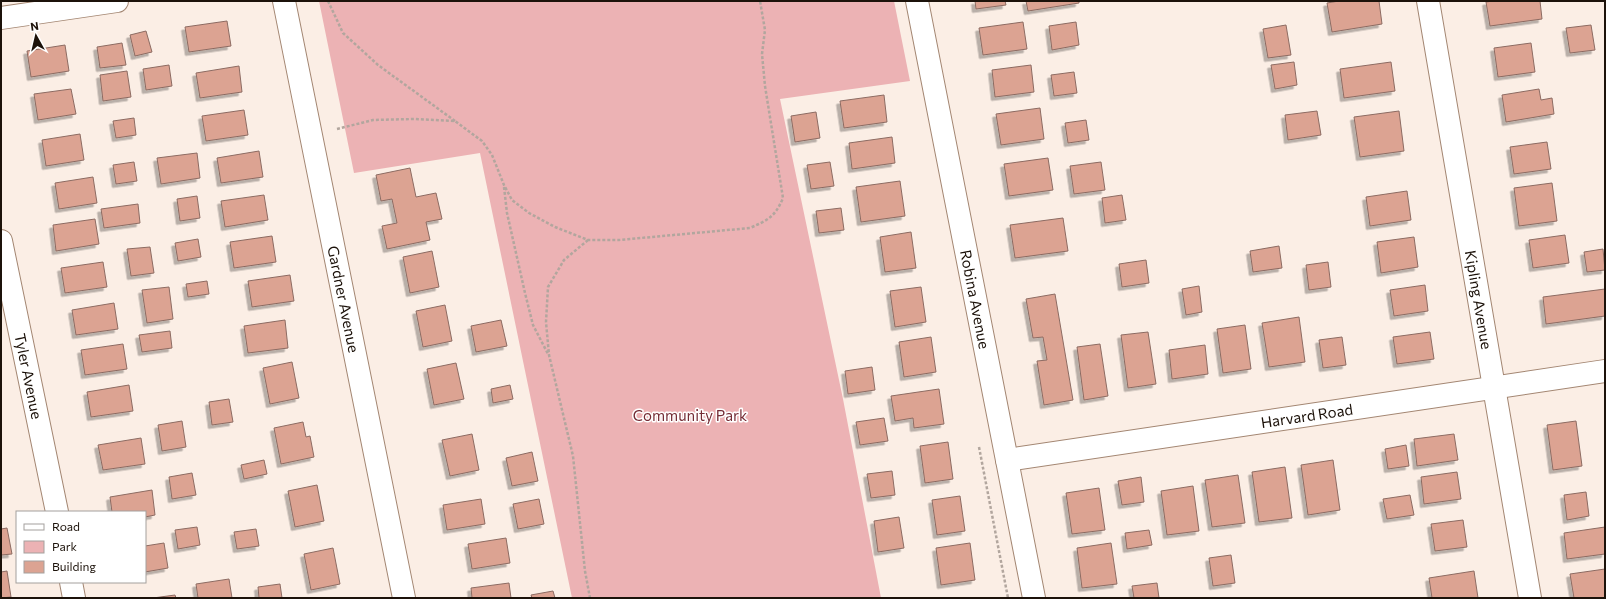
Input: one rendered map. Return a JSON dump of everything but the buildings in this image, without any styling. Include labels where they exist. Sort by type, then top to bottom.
[{"type":"street","points":[[1,18],[117,1]]},
{"type":"street","name":"Gardner Avenue","points":[[284,1],[404,598]]},
{"type":"street","name":"Robina Avenue","points":[[917,1],[1034,598]]},
{"type":"street","name":"Kipling Avenue","points":[[1428,1],[1530,598]]},
{"type":"street","name":"Tyler Avenue","points":[[1,241],[57,511]]},
{"type":"street","name":"Harvard Road","points":[[1008,460],[1605,371]]},
{"type":"street","points":[[71,583],[74,598]]},
{"type":"path","points":[[328,1],[343,33],[378,65],[482,141],[492,155],[504,185],[512,200],[529,213],[555,227],[588,240],[620,240],[750,228],[766,221],[778,211],[783,198],[765,86],[762,54],[765,30],[760,1]]},
{"type":"path","points":[[337,129],[373,120],[414,119],[456,121]]},
{"type":"path","points":[[504,185],[507,213],[533,325],[548,355]]},
{"type":"path","points":[[588,240],[564,260],[548,287],[546,322],[548,355],[573,456],[590,598]]},
{"type":"green space","name":"Community Park","points":[[319,1],[894,1],[910,81],[780,99],[843,399],[881,598],[572,598],[480,153],[354,173]]}]
